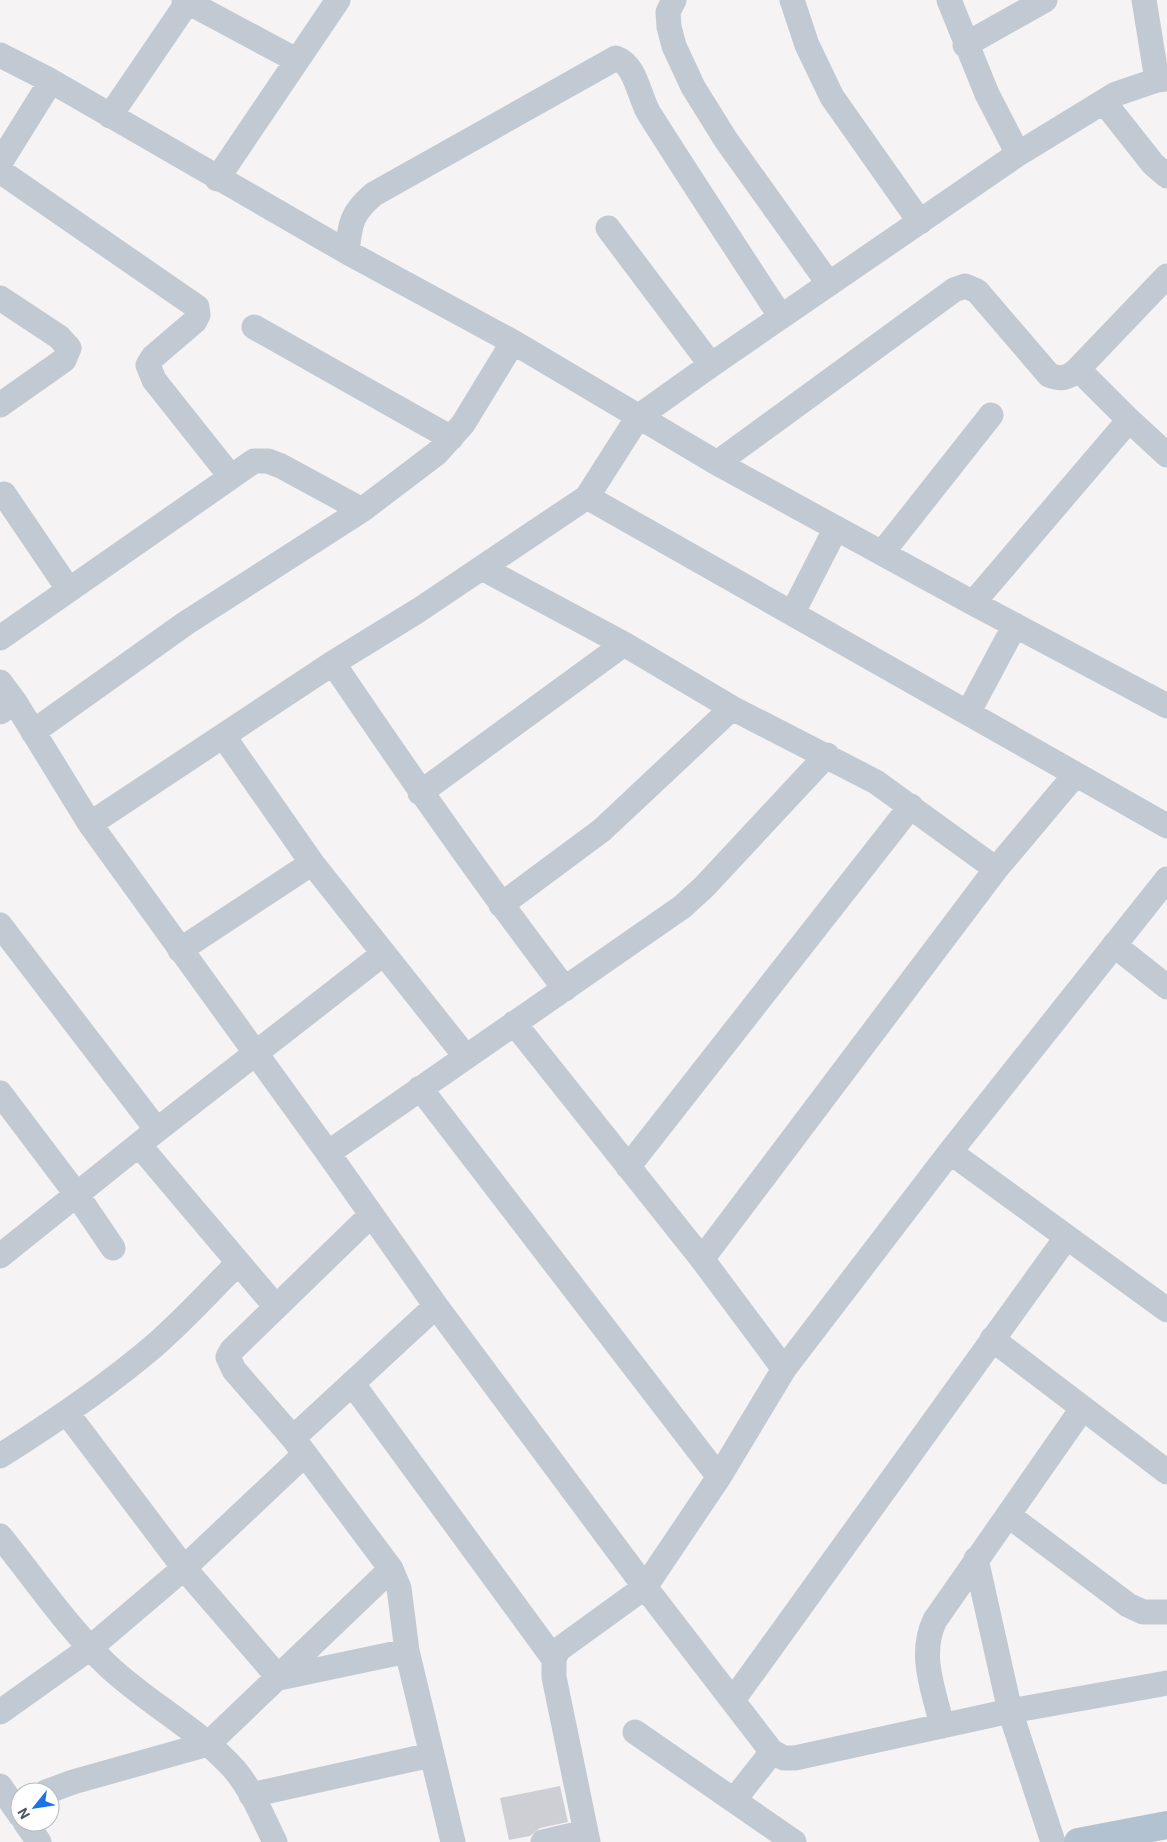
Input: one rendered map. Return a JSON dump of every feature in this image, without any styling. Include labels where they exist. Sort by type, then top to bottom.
[{"type":"main road","points":[[1078,1842],[1167,1825]]},
{"type":"street","points":[[217,179],[338,0]]},
{"type":"street","points":[[674,0],[668,12],[669,27],[674,46],[693,87],[726,140],[829,284]]},
{"type":"street","points":[[792,0],[807,45],[832,97],[920,222]]},
{"type":"street","points":[[949,0],[965,45],[987,94],[1018,154]]},
{"type":"street","points":[[965,45],[1045,0]]},
{"type":"street","points":[[90,824],[333,663],[482,568],[587,497],[638,417],[711,365],[1018,154],[1129,88],[1162,80],[1144,0]]},
{"type":"street","points":[[110,116],[187,1],[296,60]]},
{"type":"street","points":[[0,55],[51,81],[217,179],[347,252],[513,342],[717,463],[1015,626],[1167,706]]},
{"type":"street","points":[[347,252],[353,217],[358,207],[374,194],[616,58],[623,60],[629,68],[647,111],[781,318]]},
{"type":"street","points":[[0,163],[51,81]]},
{"type":"street","points":[[1104,102],[1153,164],[1167,176]]},
{"type":"street","points":[[0,171],[197,306],[198,314],[195,321],[153,357],[148,365],[154,380],[231,477]]},
{"type":"street","points":[[608,228],[711,365]]},
{"type":"street","points":[[717,463],[954,290],[965,286],[977,291],[1049,376],[1059,380],[1070,377],[1078,370],[1167,276]]},
{"type":"street","points":[[0,298],[59,337],[69,348],[64,360],[0,405]]},
{"type":"street","points":[[254,327],[451,438]]},
{"type":"street","points":[[33,732],[186,623],[362,510],[437,453],[463,424],[513,342]]},
{"type":"street","points":[[1078,370],[1167,455]]},
{"type":"street","points":[[882,553],[991,415]]},
{"type":"street","points":[[973,603],[1129,420]]},
{"type":"street","points":[[0,638],[254,462],[268,461],[281,466],[362,510]]},
{"type":"street","points":[[4,494],[69,590]]},
{"type":"street","points":[[587,497],[793,612],[1167,826]]},
{"type":"street","points":[[793,612],[836,528]]},
{"type":"street","points":[[482,568],[624,644],[732,708],[827,755],[876,782],[996,869]]},
{"type":"street","points":[[968,713],[1015,626]]},
{"type":"street","points":[[420,793],[624,644]]},
{"type":"street","points":[[333,663],[420,793],[565,989]]},
{"type":"street","points":[[0,682],[7,707],[33,732],[90,824],[436,1306],[645,1587],[772,1752],[784,1758],[795,1758],[1010,1711],[1167,1683]]},
{"type":"street","points":[[501,905],[602,830],[732,708]]},
{"type":"street","points":[[224,737],[312,864],[466,1057]]},
{"type":"street","points":[[328,1153],[682,907],[704,887],[827,755]]},
{"type":"street","points":[[702,1259],[996,869],[1075,775]]},
{"type":"street","points":[[628,1167],[911,806]]},
{"type":"street","points":[[180,950],[312,864]]},
{"type":"street","points":[[543,1842],[587,1837],[556,1684],[554,1659],[558,1650],[645,1587],[719,1477],[784,1368],[950,1152],[1167,879]]},
{"type":"street","points":[[0,925],[238,1263],[276,1307]]},
{"type":"street","points":[[1114,945],[1167,987]]},
{"type":"street","points":[[0,1256],[148,1137],[383,954]]},
{"type":"street","points":[[514,1023],[702,1259],[784,1368]]},
{"type":"street","points":[[420,1088],[719,1477]]},
{"type":"street","points":[[0,1093],[77,1195],[113,1248]]},
{"type":"street","points":[[950,1152],[1167,1310]]},
{"type":"street","points":[[371,1214],[228,1357],[234,1370],[299,1446],[391,1569],[399,1588],[407,1651],[453,1842]]},
{"type":"street","points":[[733,1700],[1066,1238]]},
{"type":"street","points":[[0,1456],[67,1413],[156,1344],[238,1263]]},
{"type":"street","points":[[0,1712],[90,1648],[184,1568],[299,1446],[352,1383],[436,1306]]},
{"type":"street","points":[[992,1339],[1167,1472]]},
{"type":"street","points":[[352,1383],[554,1659]]},
{"type":"street","points":[[942,1726],[926,1656],[926,1641],[935,1620],[1082,1409]]},
{"type":"street","points":[[67,1413],[184,1568],[279,1678]]},
{"type":"street","points":[[1008,1515],[1128,1605],[1143,1612],[1167,1612]]},
{"type":"street","points":[[0,1536],[90,1648],[125,1681],[208,1744],[234,1770],[251,1795],[275,1842]]},
{"type":"street","points":[[976,1559],[1010,1711],[1053,1842]]},
{"type":"street","points":[[60,1787],[208,1744],[391,1569]]},
{"type":"street","points":[[279,1678],[407,1651]]},
{"type":"street","points":[[636,1732],[794,1842]]},
{"type":"street","points":[[734,1800],[772,1752]]},
{"type":"street","points":[[251,1795],[431,1755]]},
{"type":"street","points":[[0,1786],[10,1800]]},
{"type":"building","points":[[560,1786],[568,1822],[540,1828],[530,1836],[509,1840],[500,1798]]}]
